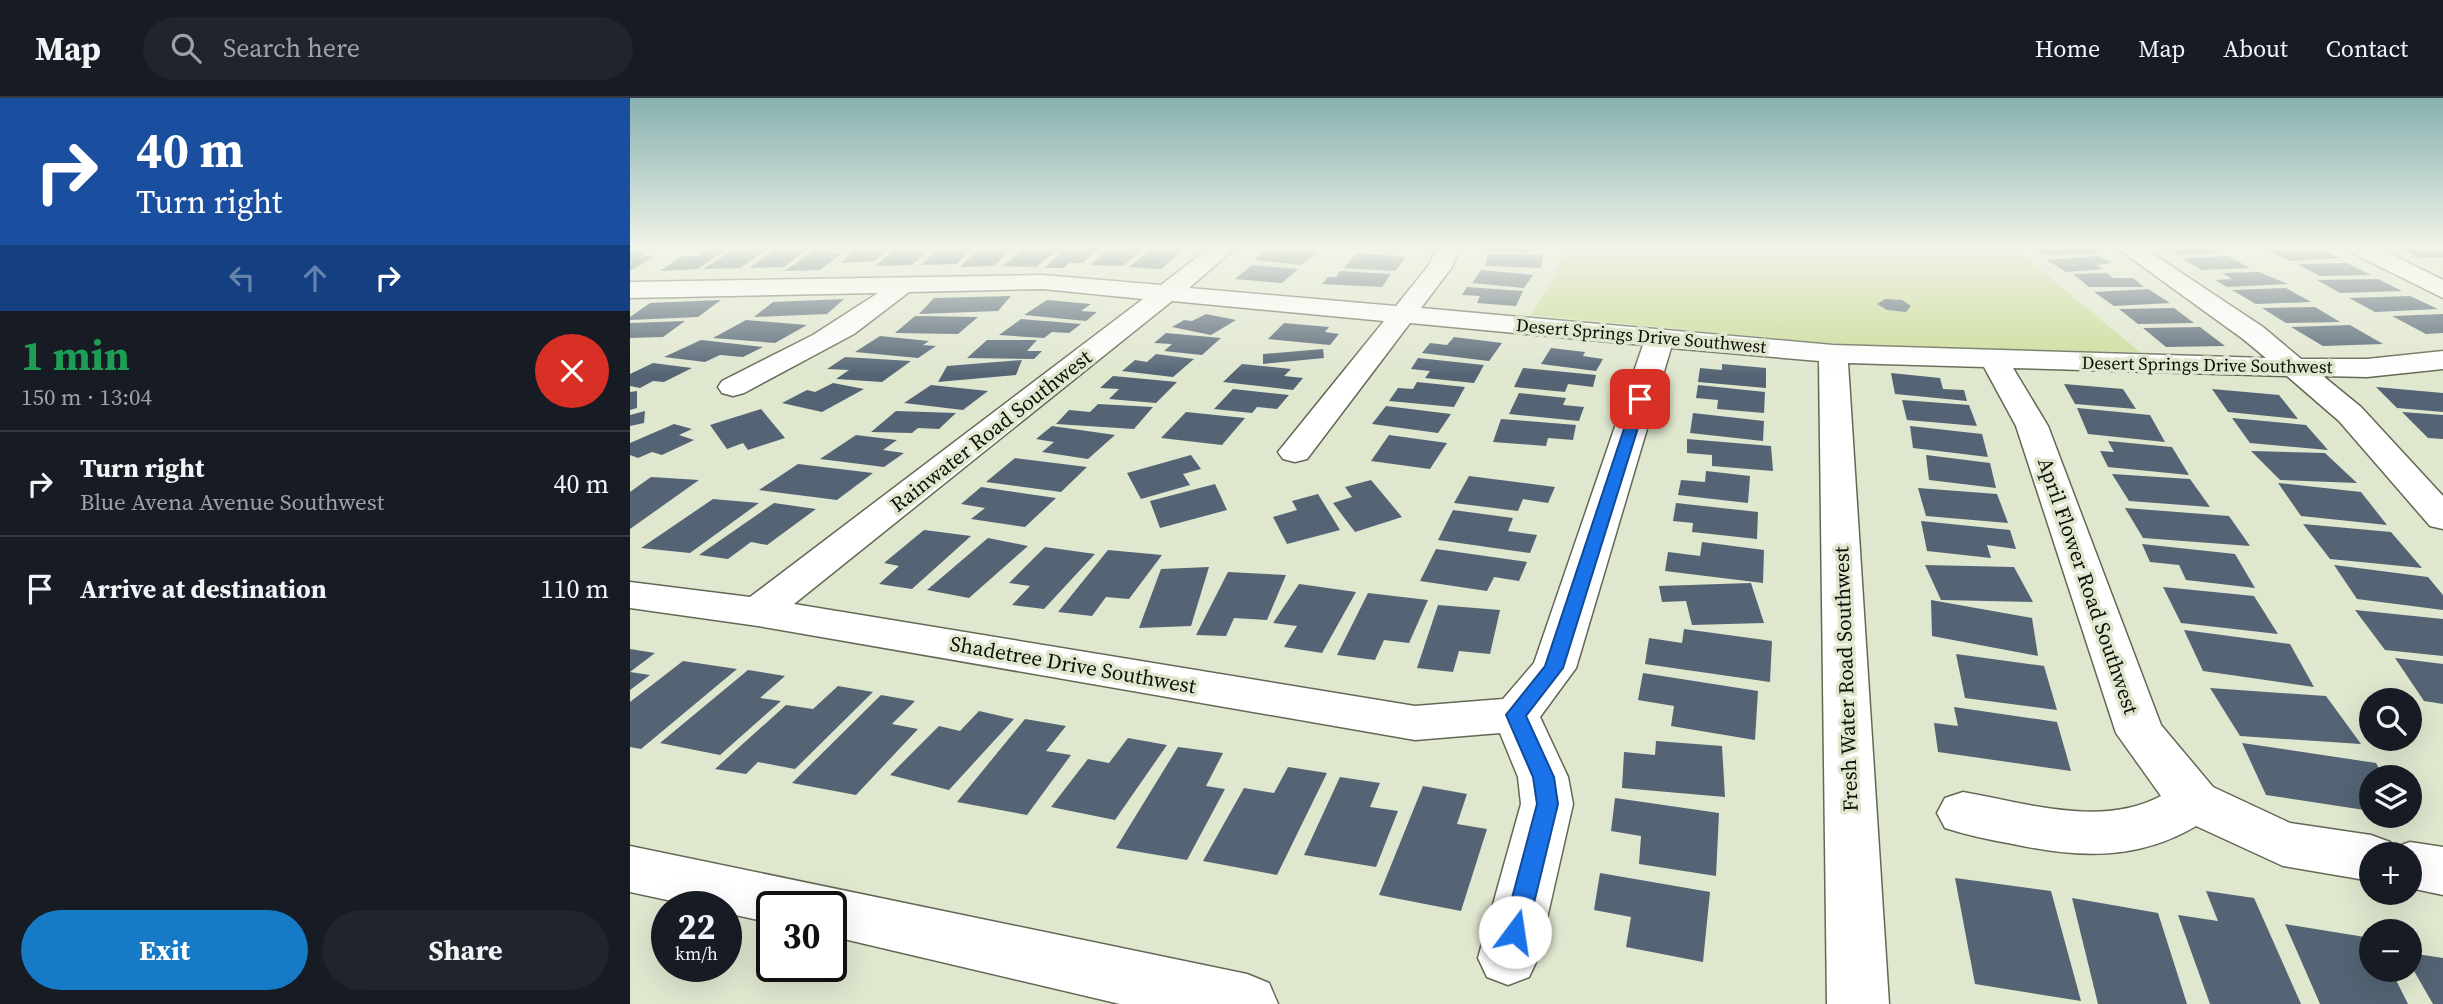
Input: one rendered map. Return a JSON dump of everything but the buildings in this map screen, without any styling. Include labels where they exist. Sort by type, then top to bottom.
[{"type":"street","points":[[733,387],[798,355],[875,310],[897,290]]},
{"type":"street","name":"Desert Springs Drive Southwest","points":[[1139,290],[1833,354],[2367,368],[2443,360]]},
{"type":"street","name":"Rainwater Road Southwest","points":[[758,612],[1173,290]]},
{"type":"street","points":[[1294,452],[1421,290]]},
{"type":"street","points":[[2191,290],[2253,333],[2350,414],[2443,518]]},
{"type":"street","points":[[1508,958],[1547,804],[1543,777],[1516,715],[1554,668],[1660,337]]},
{"type":"street","name":"Fresh Water Road Southwest","points":[[1833,354],[1858,1004]]},
{"type":"street","name":"April Flower Road Southwest","points":[[1994,360],[2032,426],[2140,733],[2195,802]]},
{"type":"street","name":"Shadetree Drive Southwest","points":[[630,595],[758,612],[1415,723],[1516,715]]},
{"type":"street","points":[[1963,813],[2072,831],[2111,833],[2151,825],[2195,802],[2283,844],[2359,857]]},
{"type":"street","points":[[2422,867],[2443,871]]},
{"type":"street","points":[[630,869],[756,895]]},
{"type":"street","points":[[847,915],[1247,1004]]},
{"type":"green space","points":[[1545,290],[2065,290],[2140,352],[1860,346],[1531,315]]},
{"type":"route","points":[[1515,932],[1547,804],[1543,777],[1516,715],[1554,668],[1640,399]]}]
